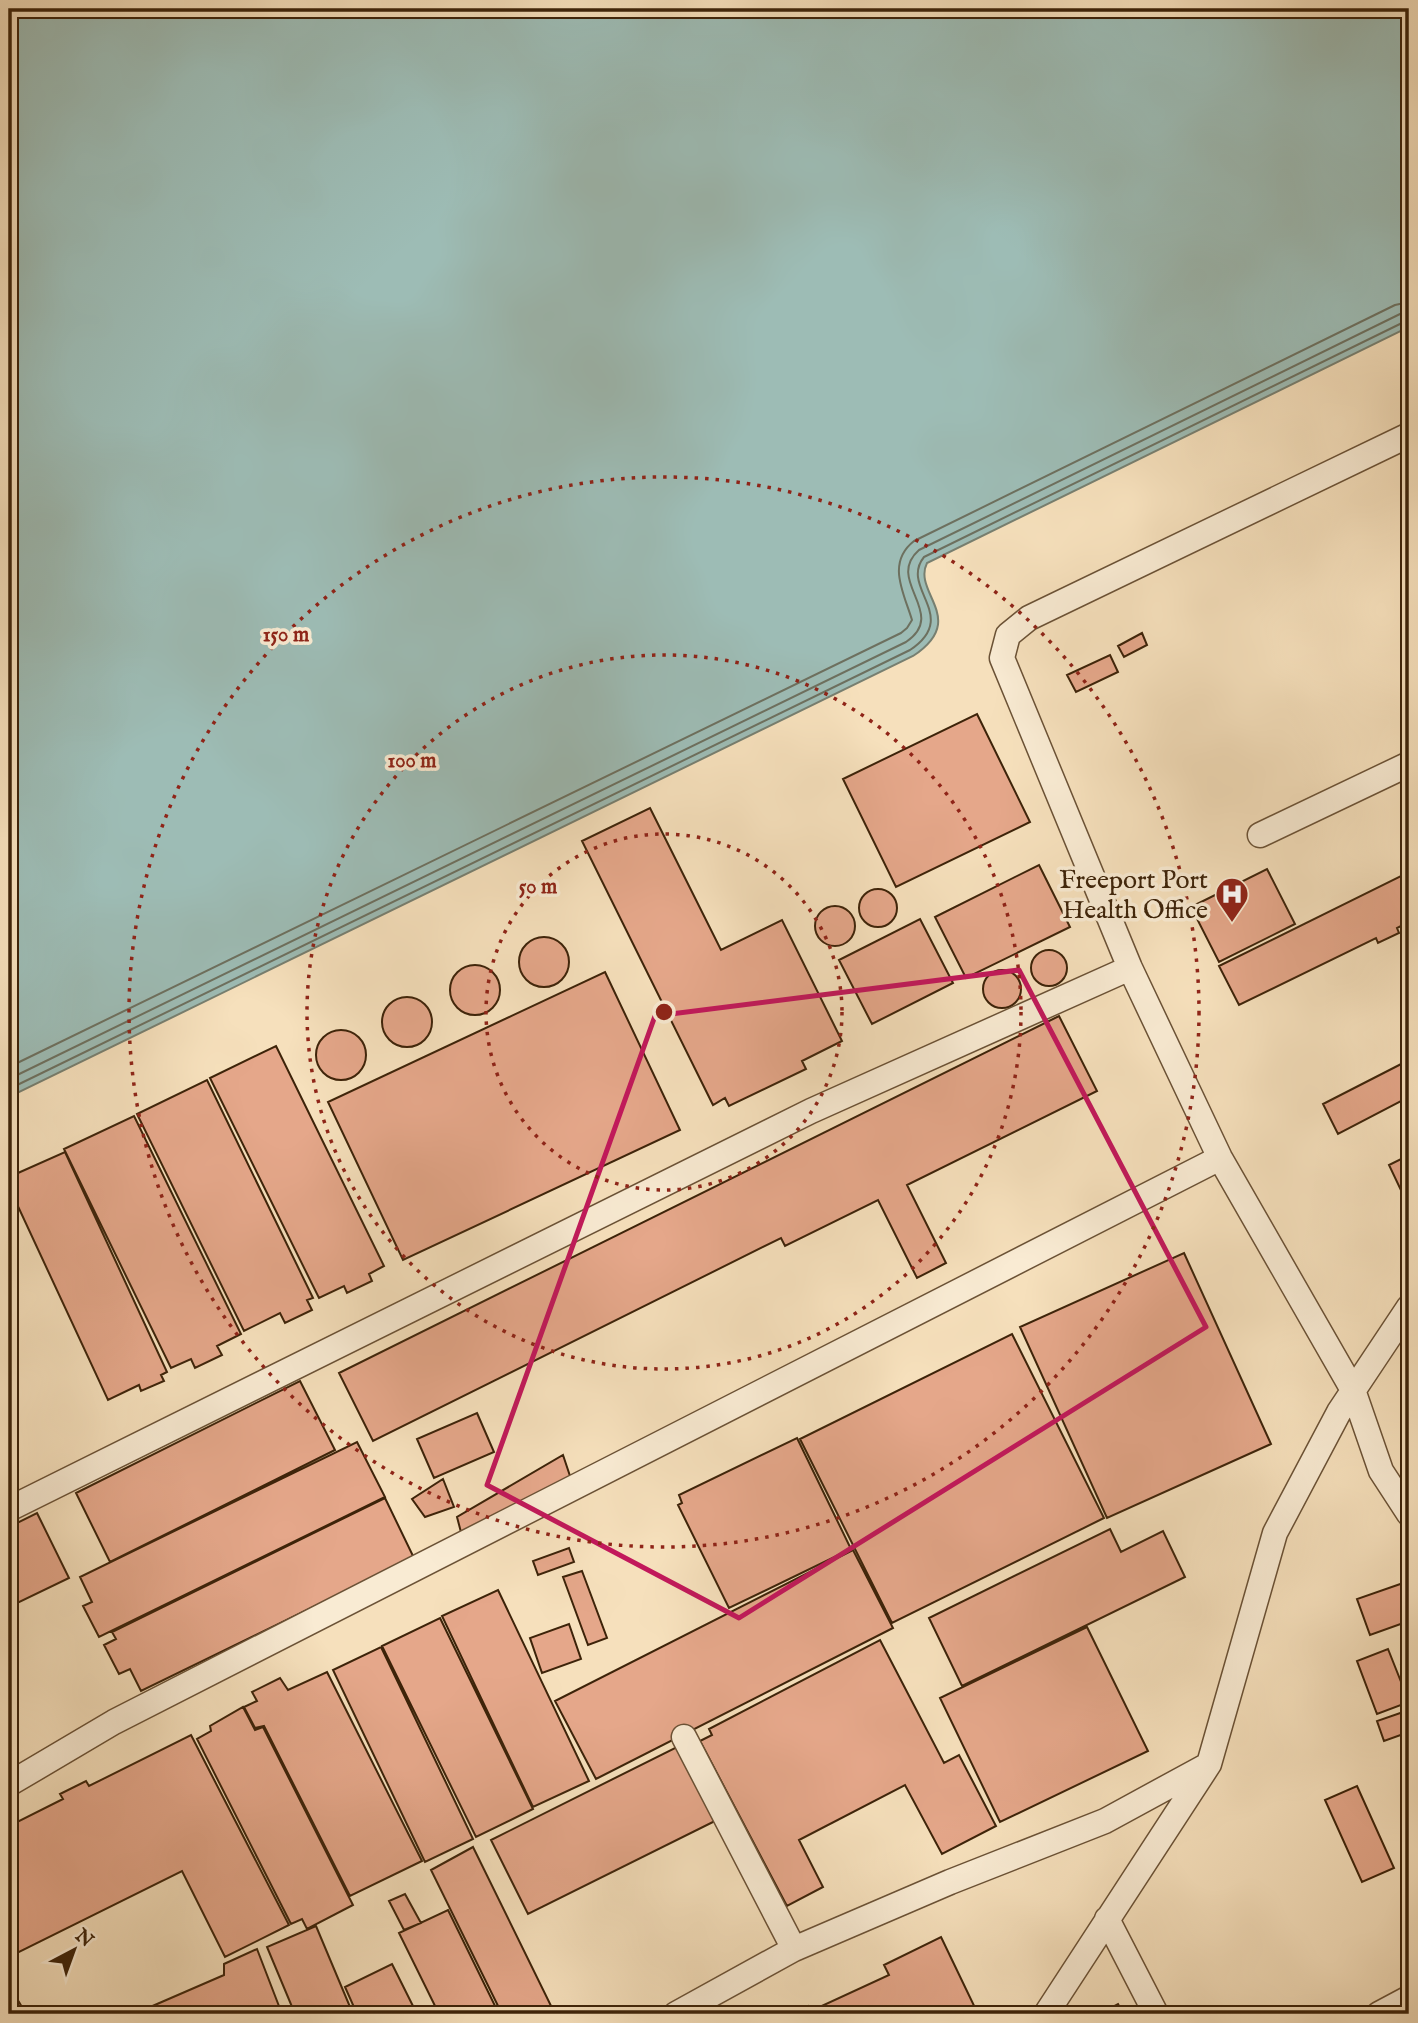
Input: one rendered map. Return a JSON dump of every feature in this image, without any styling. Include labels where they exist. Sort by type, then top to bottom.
[{"type":"street","points":[[1409,435],[1029,618],[1007,635],[1002,657],[1130,968],[1220,1158],[1353,1390],[1381,1471],[1409,1514]]},
{"type":"street","points":[[1260,835],[1409,764]]},
{"type":"street","points":[[9,1509],[811,1111],[1130,968]]},
{"type":"street","points":[[9,1784],[114,1722],[1220,1158]]},
{"type":"street","points":[[1046,2014],[1209,1764],[1275,1533],[1339,1412],[1409,1307]]},
{"type":"street","points":[[1381,1348],[1409,1334]]},
{"type":"street","points":[[684,1737],[794,1949]]},
{"type":"street","points":[[676,2014],[794,1949],[950,1882],[1105,1821],[1209,1764]]},
{"type":"street","points":[[1107,1919],[1156,2014]]},
{"type":"street","points":[[1379,2014],[1409,1998]]},
{"type":"highlighted area","points":[[1019,970],[1206,1327],[739,1618],[487,1485],[655,1016]]},
{"type":"water","points":[[9,9],[1409,9],[1409,327],[927,563],[924,574],[938,618],[937,630],[929,643],[913,656],[9,1097]]},
{"type":"building","points":[[1142,633],[1147,645],[1124,657],[1118,646]]},
{"type":"building","points":[[1110,655],[1118,672],[1076,692],[1067,675]]},
{"type":"building","points":[[977,714],[1030,822],[896,887],[843,779]]},
{"type":"building","points":[[650,808],[721,950],[782,920],[842,1041],[802,1061],[806,1069],[729,1106],[725,1098],[713,1105],[582,841]]},
{"type":"building","points":[[1039,865],[1070,927],[966,978],[935,917]]},
{"type":"building","name":"Freeport Port Health Office","points":[[1267,869],[1295,924],[1219,962],[1191,907]]},
{"type":"building","points":[[1409,872],[1409,922],[1397,928],[1399,933],[1378,943],[1376,938],[1239,1005],[1219,966]]},
{"type":"building","points":[[878,889],[892,894],[897,908],[892,922],[878,927],[864,922],[859,908],[864,894]]},
{"type":"building","points":[[835,906],[843,907],[849,912],[854,918],[854,934],[849,940],[843,945],[835,946],[827,945],[821,940],[816,934],[815,926],[816,918],[821,912],[827,907]]},
{"type":"building","points":[[920,919],[953,983],[872,1024],[839,960]]},
{"type":"building","points":[[544,937],[562,944],[569,962],[562,980],[544,987],[526,980],[519,962],[526,944]]},
{"type":"building","points":[[1049,950],[1062,955],[1067,968],[1062,981],[1049,986],[1036,981],[1031,968],[1036,955]]},
{"type":"building","points":[[475,965],[493,972],[500,990],[493,1008],[475,1015],[457,1008],[450,990],[457,972]]},
{"type":"building","points":[[1002,970],[1015,976],[1021,989],[1015,1002],[1002,1008],[989,1002],[983,989],[989,976]]},
{"type":"building","points":[[605,972],[680,1130],[403,1260],[328,1102]]},
{"type":"building","points":[[407,997],[425,1004],[432,1022],[425,1040],[407,1047],[389,1040],[382,1022],[389,1004]]},
{"type":"building","points":[[1059,1016],[1097,1091],[907,1185],[946,1263],[917,1278],[878,1200],[785,1246],[781,1238],[373,1441],[339,1373]]},
{"type":"building","points":[[341,1030],[359,1037],[366,1055],[359,1073],[341,1080],[323,1073],[316,1055],[323,1037]]},
{"type":"building","points":[[276,1046],[384,1266],[369,1274],[372,1281],[347,1293],[344,1286],[319,1298],[210,1078]]},
{"type":"building","points":[[1409,1060],[1409,1097],[1338,1134],[1323,1104]]},
{"type":"building","points":[[207,1080],[313,1298],[307,1300],[312,1310],[285,1323],[280,1313],[244,1331],[137,1114]]},
{"type":"building","points":[[134,1116],[241,1334],[217,1346],[222,1355],[195,1368],[191,1359],[171,1368],[64,1149]]},
{"type":"building","points":[[65,1152],[167,1372],[161,1375],[164,1381],[141,1391],[139,1385],[108,1400],[9,1187],[9,1177]]},
{"type":"building","points":[[1409,1155],[1409,1202],[1407,1203],[1389,1165]]},
{"type":"building","points":[[1184,1253],[1271,1444],[1107,1518],[1020,1327]]},
{"type":"building","points":[[1012,1334],[1104,1518],[892,1623],[800,1439]]},
{"type":"building","points":[[300,1381],[335,1450],[110,1562],[76,1493]]},
{"type":"building","points":[[477,1413],[494,1452],[434,1478],[417,1439]]},
{"type":"building","points":[[797,1438],[851,1549],[729,1608],[678,1505],[682,1503],[679,1495]]},
{"type":"building","points":[[357,1442],[385,1497],[99,1637],[83,1606],[92,1602],[80,1577]]},
{"type":"building","points":[[563,1455],[572,1482],[462,1536],[457,1517]]},
{"type":"building","points":[[443,1479],[454,1507],[425,1517],[412,1499]]},
{"type":"building","points":[[385,1498],[414,1558],[141,1691],[130,1669],[119,1674],[104,1645],[116,1639],[112,1632]]},
{"type":"building","points":[[37,1513],[69,1578],[9,1607],[9,1527]]},
{"type":"building","points":[[1110,1529],[1121,1552],[1163,1531],[1185,1577],[962,1686],[929,1618]]},
{"type":"building","points":[[569,1548],[574,1562],[538,1575],[533,1561]]},
{"type":"building","points":[[853,1550],[893,1628],[596,1779],[555,1701]]},
{"type":"building","points":[[582,1571],[607,1638],[588,1645],[563,1577]]},
{"type":"building","points":[[1409,1581],[1409,1621],[1370,1635],[1357,1599]]},
{"type":"building","points":[[498,1590],[589,1781],[533,1807],[442,1616]]},
{"type":"building","points":[[440,1618],[533,1809],[476,1837],[382,1646]]},
{"type":"building","points":[[569,1624],[581,1659],[542,1673],[530,1638]]},
{"type":"building","points":[[1087,1627],[1148,1751],[1000,1822],[940,1698]]},
{"type":"building","points":[[880,1640],[944,1763],[959,1755],[996,1826],[942,1854],[905,1785],[799,1840],[823,1887],[787,1906],[700,1741],[712,1735],[709,1729]]},
{"type":"building","points":[[381,1647],[473,1839],[425,1862],[333,1670]]},
{"type":"building","points":[[1388,1649],[1409,1702],[1377,1714],[1357,1661]]},
{"type":"building","points":[[1409,1661],[1409,1688],[1401,1665]]},
{"type":"building","points":[[327,1672],[422,1861],[350,1896],[264,1726],[255,1728],[244,1707],[257,1701],[252,1692],[280,1678],[288,1690]]},
{"type":"building","points":[[243,1707],[255,1730],[263,1727],[353,1905],[307,1929],[302,1919],[291,1924],[197,1739],[211,1731],[210,1726]]},
{"type":"building","points":[[1409,1710],[1409,1732],[1384,1741],[1377,1721]]},
{"type":"building","points":[[191,1735],[289,1925],[225,1957],[182,1871],[9,1957],[9,1826],[63,1799],[60,1794],[86,1781],[89,1786]]},
{"type":"building","points":[[679,1746],[717,1820],[528,1914],[491,1840]]},
{"type":"building","points":[[1357,1786],[1394,1868],[1362,1882],[1325,1800]]},
{"type":"building","points":[[1409,1842],[1409,1860],[1402,1846]]},
{"type":"building","points":[[473,1847],[555,2014],[502,2014],[431,1870]]},
{"type":"building","points":[[405,1894],[421,1923],[404,1930],[389,1901]]},
{"type":"building","points":[[448,1910],[499,2014],[439,2014],[399,1933]]},
{"type":"building","points":[[316,1926],[353,2014],[295,2014],[267,1947]]},
{"type":"building","points":[[941,1937],[978,2014],[789,2014],[808,2006],[811,2011],[889,1975],[884,1965]]},
{"type":"building","points":[[257,1949],[282,2014],[134,2014],[224,1975],[224,1964]]},
{"type":"building","points":[[392,1964],[417,2014],[357,2014],[345,1987]]},
{"type":"building","points":[[19,2002],[26,2014],[9,2014],[9,2008]]},
{"type":"building","points":[[1118,2004],[1123,2014],[1099,2014]]},
{"type":"place","name":"Freeport Port Health Office","points":[[1232,924]]}]
